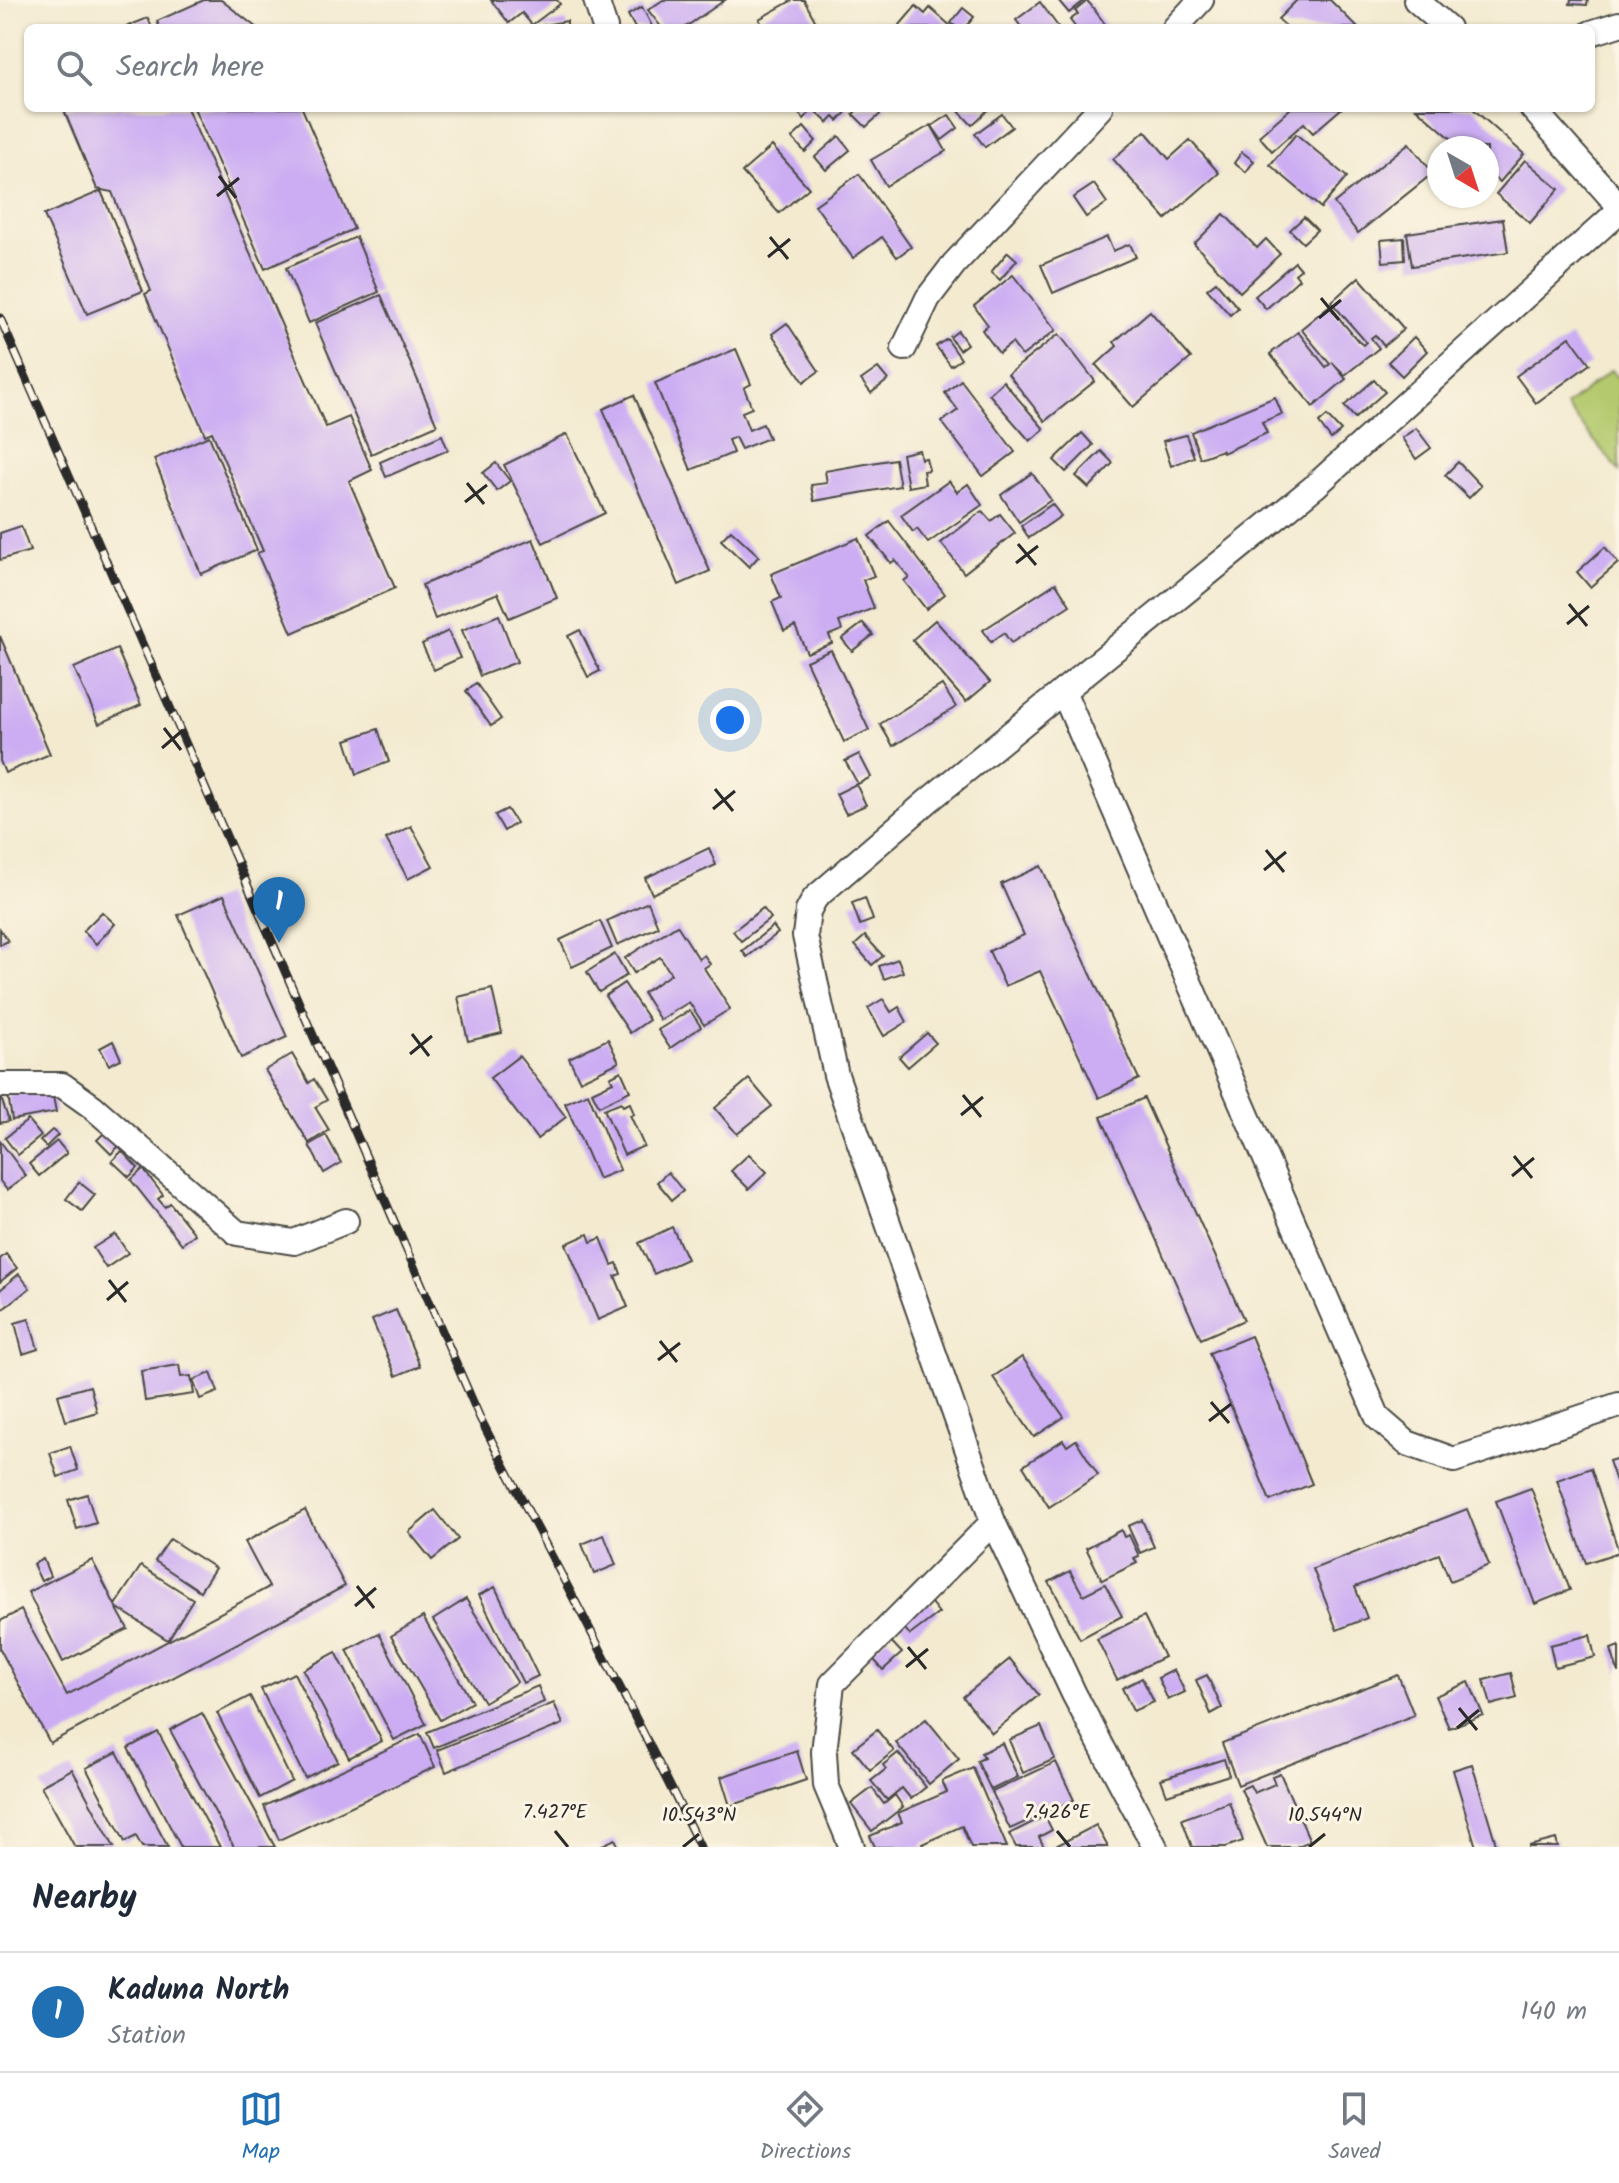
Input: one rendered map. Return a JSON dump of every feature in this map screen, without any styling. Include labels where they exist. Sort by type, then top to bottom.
[{"type":"street","points":[[596,0],[604,24]]},
{"type":"street","points":[[1179,24],[1201,0]]},
{"type":"street","points":[[1416,0],[1443,24]]},
{"type":"street","points":[[1595,32],[1619,24]]},
{"type":"street","points":[[904,348],[928,298],[954,264],[1096,112]]},
{"type":"street","points":[[1155,1847],[1074,1694],[993,1522],[836,1075],[805,936],[808,911],[815,898],[928,801],[1314,487],[1619,208],[1535,112]]},
{"type":"street","points":[[1063,691],[1378,1418],[1407,1443],[1454,1460],[1619,1405]]},
{"type":"street","points":[[0,1085],[62,1085],[93,1107],[237,1233],[294,1242],[346,1221]]},
{"type":"street","points":[[852,1847],[826,1785],[824,1752],[832,1684],[993,1522]]},
{"type":"green space","points":[[1611,370],[1619,380],[1619,471],[1566,406]]},
{"type":"building","points":[[204,0],[221,0],[252,24],[158,24],[157,21]]},
{"type":"building","points":[[491,0],[557,0],[560,4],[533,24],[522,13],[509,23]]},
{"type":"building","points":[[663,0],[725,0],[690,24],[659,24],[648,10]]},
{"type":"building","points":[[793,0],[804,0],[817,24],[762,24],[759,19]]},
{"type":"building","points":[[1058,0],[1085,0],[1069,13]]},
{"type":"building","points":[[1297,0],[1330,0],[1354,24],[1284,24],[1278,19]]},
{"type":"building","points":[[1571,0],[1588,0],[1587,5],[1570,4]]},
{"type":"building","points":[[1087,1],[1105,24],[1073,24],[1070,20],[1078,14],[1075,11]]},
{"type":"building","points":[[1040,2],[1056,24],[1019,24],[1016,20]]},
{"type":"building","points":[[916,6],[925,14],[930,8],[948,24],[901,24]]},
{"type":"building","points":[[642,7],[651,24],[633,24],[628,15]]},
{"type":"building","points":[[963,8],[974,17],[968,24],[951,23]]},
{"type":"building","points":[[148,18],[150,24],[133,24]]},
{"type":"building","points":[[65,112],[189,112],[326,427],[349,417],[372,470],[349,481],[395,588],[292,633],[257,553],[263,551],[212,432],[205,435],[145,294],[151,291],[112,192],[97,189]]},
{"type":"building","points":[[196,112],[304,112],[354,229],[265,269]]},
{"type":"building","points":[[797,112],[810,112],[804,119]]},
{"type":"building","points":[[816,112],[846,112],[838,121],[834,117],[828,123]]},
{"type":"building","points":[[855,112],[883,112],[866,127],[853,114]]},
{"type":"building","points":[[960,112],[986,112],[972,125]]},
{"type":"building","points":[[1286,112],[1337,112],[1313,133],[1304,123],[1272,151],[1259,136]]},
{"type":"building","points":[[1421,112],[1477,112],[1524,154],[1500,182],[1499,136],[1448,136]]},
{"type":"building","points":[[1002,114],[1012,127],[985,147],[975,134]]},
{"type":"building","points":[[949,115],[958,128],[942,140],[932,126]]},
{"type":"building","points":[[931,125],[946,151],[886,186],[871,160]]},
{"type":"building","points":[[804,127],[816,141],[805,152],[792,138]]},
{"type":"building","points":[[1145,131],[1169,159],[1190,140],[1219,173],[1166,219],[1113,159]]},
{"type":"building","points":[[1296,134],[1347,177],[1321,208],[1270,165]]},
{"type":"building","points":[[839,136],[850,150],[826,170],[815,157]]},
{"type":"building","points":[[1409,143],[1427,166],[1427,178],[1358,233],[1334,203]]},
{"type":"building","points":[[772,146],[809,188],[779,213],[742,172]]},
{"type":"building","points":[[1242,152],[1254,161],[1246,172],[1234,163]]},
{"type":"building","points":[[1525,160],[1559,189],[1530,223],[1499,197],[1499,190]]},
{"type":"building","points":[[859,174],[911,247],[897,257],[882,237],[853,258],[815,205]]},
{"type":"building","points":[[1094,184],[1107,203],[1086,217],[1073,198]]},
{"type":"building","points":[[101,191],[143,291],[87,314],[44,215]]},
{"type":"building","points":[[1224,214],[1257,248],[1266,239],[1280,254],[1240,292],[1194,244]]},
{"type":"building","points":[[1304,217],[1317,230],[1303,243],[1290,230]]},
{"type":"building","points":[[1503,219],[1508,252],[1412,266],[1407,233]]},
{"type":"building","points":[[356,237],[379,292],[309,323],[286,268]]},
{"type":"building","points":[[1107,237],[1113,251],[1130,244],[1136,257],[1053,293],[1041,265]]},
{"type":"building","points":[[1404,238],[1405,260],[1383,262],[1381,240]]},
{"type":"building","points":[[1008,252],[1017,260],[1000,280],[991,272]]},
{"type":"building","points":[[1295,262],[1301,269],[1295,274],[1299,279],[1266,309],[1255,296]]},
{"type":"building","points":[[1013,275],[1056,330],[1022,356],[1012,343],[999,353],[982,330],[988,325],[974,306]]},
{"type":"building","points":[[1359,277],[1404,329],[1384,346],[1375,335],[1371,338],[1379,348],[1345,375],[1332,362],[1346,379],[1313,407],[1270,354],[1298,332],[1326,367],[1330,364],[1301,329],[1329,306],[1363,345],[1366,342],[1331,302]]},
{"type":"building","points":[[1216,282],[1238,308],[1230,315],[1207,289]]},
{"type":"building","points":[[381,295],[437,425],[371,454],[315,323]]},
{"type":"building","points":[[1150,311],[1191,358],[1133,407],[1096,365],[1117,346],[1114,342]]},
{"type":"building","points":[[787,323],[819,371],[804,382],[772,334]]},
{"type":"building","points":[[958,331],[967,344],[959,350],[950,337]]},
{"type":"building","points":[[1059,334],[1095,381],[1045,421],[1008,374]]},
{"type":"building","points":[[1414,337],[1427,351],[1402,376],[1388,362]]},
{"type":"building","points":[[1570,337],[1590,364],[1536,403],[1516,376]]},
{"type":"building","points":[[947,339],[961,359],[951,366],[936,346]]},
{"type":"building","points":[[736,349],[751,384],[744,388],[752,408],[742,412],[749,430],[763,424],[769,438],[741,449],[735,437],[728,440],[733,453],[691,470],[655,383]]},
{"type":"building","points":[[878,368],[888,380],[871,393],[861,380]]},
{"type":"building","points":[[961,380],[1015,452],[983,476],[942,422],[958,410],[945,393]]},
{"type":"building","points":[[1374,380],[1385,392],[1355,418],[1344,406]]},
{"type":"building","points":[[1003,381],[1044,429],[1030,441],[989,394]]},
{"type":"building","points":[[634,395],[710,571],[679,585],[603,409]]},
{"type":"building","points":[[1275,397],[1282,414],[1262,422],[1267,433],[1223,453],[1222,450],[1200,458],[1191,432]]},
{"type":"building","points":[[1327,416],[1341,431],[1331,439],[1319,423]]},
{"type":"building","points":[[1416,428],[1431,448],[1416,459],[1402,438]]},
{"type":"building","points":[[1082,433],[1093,445],[1066,472],[1054,460]]},
{"type":"building","points":[[567,434],[605,513],[543,543],[504,465]]},
{"type":"building","points":[[442,435],[448,450],[386,477],[380,462]]},
{"type":"building","points":[[1186,435],[1194,457],[1171,466],[1163,441]]},
{"type":"building","points":[[209,436],[257,550],[201,574],[154,459]]},
{"type":"building","points":[[919,450],[921,459],[926,458],[929,470],[923,471],[925,484],[908,487],[902,454]]},
{"type":"building","points":[[1101,451],[1113,463],[1089,488],[1076,476]]},
{"type":"building","points":[[895,459],[900,486],[814,501],[811,485],[827,483],[825,471]]},
{"type":"building","points":[[1458,462],[1481,486],[1469,498],[1445,475]]},
{"type":"building","points":[[496,463],[510,481],[497,491],[483,473]]},
{"type":"building","points":[[1032,473],[1051,500],[1019,522],[1001,495]]},
{"type":"building","points":[[949,481],[957,492],[968,484],[982,505],[928,543],[917,529],[913,532],[901,515]]},
{"type":"building","points":[[1052,504],[1061,516],[1029,538],[1021,526]]},
{"type":"building","points":[[982,511],[991,521],[1000,514],[1015,533],[964,573],[941,543]]},
{"type":"building","points":[[889,521],[945,594],[926,609],[904,581],[909,577],[895,560],[891,563],[869,536]]},
{"type":"building","points":[[21,526],[30,551],[0,560],[0,533]]},
{"type":"building","points":[[731,530],[759,556],[749,567],[721,540]]},
{"type":"building","points":[[858,538],[874,576],[863,580],[874,608],[839,622],[842,630],[829,635],[832,643],[807,653],[795,626],[784,631],[772,602],[781,598],[771,574]]},
{"type":"building","points":[[533,539],[557,598],[509,618],[498,593],[435,619],[422,585]]},
{"type":"building","points":[[1605,547],[1618,563],[1590,587],[1577,572]]},
{"type":"building","points":[[1056,583],[1070,605],[1011,643],[1004,633],[991,642],[983,630]]},
{"type":"building","points":[[499,615],[517,662],[480,676],[462,630]]},
{"type":"building","points":[[935,620],[990,682],[966,702],[912,640]]},
{"type":"building","points":[[863,623],[873,635],[852,651],[842,639]]},
{"type":"building","points":[[580,630],[600,671],[588,677],[568,636]]},
{"type":"building","points":[[448,631],[460,658],[434,670],[422,644]]},
{"type":"building","points":[[0,636],[50,754],[5,773],[0,761]]},
{"type":"building","points":[[117,649],[141,705],[99,724],[74,668]]},
{"type":"building","points":[[831,650],[869,730],[844,742],[806,661]]},
{"type":"building","points":[[476,683],[501,719],[491,726],[466,691]]},
{"type":"building","points":[[942,685],[956,707],[893,746],[880,724]]},
{"type":"building","points":[[378,729],[389,762],[357,774],[346,740]]},
{"type":"building","points":[[859,754],[871,777],[858,784],[845,761]]},
{"type":"building","points":[[856,784],[866,805],[846,814],[836,794]]},
{"type":"building","points":[[507,809],[516,823],[504,831],[495,815]]},
{"type":"building","points":[[411,826],[433,866],[408,879],[386,839]]},
{"type":"building","points":[[709,848],[716,865],[652,894],[645,878]]},
{"type":"building","points":[[1041,866],[1139,1079],[1099,1098],[1040,971],[1005,986],[989,951],[1024,935],[1001,884]]},
{"type":"building","points":[[224,895],[287,1037],[241,1058],[178,915]]},
{"type":"building","points":[[865,898],[873,920],[860,925],[852,903]]},
{"type":"building","points":[[648,902],[658,927],[617,945],[607,921]]},
{"type":"building","points":[[763,908],[771,918],[741,941],[733,931]]},
{"type":"building","points":[[102,912],[115,924],[96,944],[83,931]]},
{"type":"building","points":[[600,921],[612,948],[572,967],[560,940]]},
{"type":"building","points":[[677,925],[699,959],[704,955],[710,964],[704,968],[730,1009],[704,1025],[689,1002],[660,1020],[643,993],[671,974],[660,957],[634,973],[625,958]]},
{"type":"building","points":[[773,926],[778,933],[747,957],[742,951]]},
{"type":"building","points":[[0,929],[8,941],[0,945]]},
{"type":"building","points":[[865,936],[883,956],[872,965],[855,945]]},
{"type":"building","points":[[615,954],[627,975],[599,992],[587,972]]},
{"type":"building","points":[[898,959],[903,972],[884,979],[879,966]]},
{"type":"building","points":[[624,983],[649,1020],[630,1033],[605,996]]},
{"type":"building","points":[[492,989],[502,1033],[468,1041],[458,997]]},
{"type":"building","points":[[883,999],[891,1012],[899,1007],[907,1022],[884,1036],[868,1008]]},
{"type":"building","points":[[690,1010],[701,1027],[670,1048],[658,1030]]},
{"type":"building","points":[[927,1033],[936,1043],[908,1067],[899,1057]]},
{"type":"building","points":[[608,1039],[619,1062],[580,1081],[569,1058]]},
{"type":"building","points":[[113,1041],[121,1059],[109,1065],[100,1048]]},
{"type":"building","points":[[292,1054],[309,1083],[314,1079],[327,1100],[315,1107],[329,1130],[309,1143],[265,1070]]},
{"type":"building","points":[[519,1056],[566,1117],[537,1139],[490,1078]]},
{"type":"building","points":[[621,1071],[630,1091],[599,1106],[592,1092],[613,1082],[610,1077]]},
{"type":"building","points":[[749,1079],[772,1106],[737,1134],[715,1108]]},
{"type":"building","points":[[52,1091],[56,1112],[12,1120],[8,1095]]},
{"type":"building","points":[[588,1093],[620,1170],[598,1179],[565,1103]]},
{"type":"building","points":[[0,1095],[9,1121],[0,1123]]},
{"type":"building","points":[[1144,1098],[1244,1320],[1201,1339],[1101,1117]]},
{"type":"building","points":[[621,1102],[623,1106],[630,1103],[634,1114],[630,1115],[644,1146],[624,1155],[604,1109]]},
{"type":"building","points":[[28,1120],[41,1136],[18,1155],[5,1138]]},
{"type":"building","points":[[109,1128],[123,1142],[111,1154],[97,1140]]},
{"type":"building","points":[[52,1130],[58,1135],[46,1147],[40,1141]]},
{"type":"building","points":[[326,1135],[341,1163],[324,1173],[309,1145]]},
{"type":"building","points":[[0,1141],[26,1176],[7,1190],[0,1181]]},
{"type":"building","points":[[57,1141],[67,1153],[39,1176],[29,1164]]},
{"type":"building","points":[[122,1151],[138,1168],[129,1177],[112,1161]]},
{"type":"building","points":[[749,1154],[767,1172],[749,1189],[731,1171]]},
{"type":"building","points":[[143,1169],[163,1195],[158,1199],[165,1207],[170,1203],[195,1234],[182,1244],[131,1180]]},
{"type":"building","points":[[668,1172],[683,1191],[672,1200],[657,1182]]},
{"type":"building","points":[[79,1182],[95,1195],[82,1211],[66,1199]]},
{"type":"building","points":[[672,1227],[687,1259],[654,1274],[639,1243]]},
{"type":"building","points":[[115,1234],[128,1253],[106,1268],[93,1248]]},
{"type":"building","points":[[588,1234],[591,1242],[601,1238],[612,1265],[617,1263],[621,1274],[615,1276],[628,1307],[598,1320],[566,1244]]},
{"type":"building","points":[[6,1254],[17,1268],[0,1282],[0,1259]]},
{"type":"building","points":[[19,1274],[30,1288],[3,1309],[0,1290]]},
{"type":"building","points":[[396,1310],[420,1366],[396,1376],[372,1320]]},
{"type":"building","points":[[29,1319],[38,1349],[23,1354],[15,1323]]},
{"type":"building","points":[[1251,1336],[1312,1484],[1270,1501],[1209,1353]]},
{"type":"building","points":[[1022,1357],[1064,1417],[1034,1437],[993,1377]]},
{"type":"building","points":[[179,1365],[181,1377],[191,1376],[194,1394],[145,1401],[141,1371]]},
{"type":"building","points":[[211,1373],[218,1392],[200,1399],[193,1380]]},
{"type":"building","points":[[90,1386],[97,1412],[66,1421],[58,1395]]},
{"type":"building","points":[[1063,1440],[1067,1446],[1076,1440],[1098,1475],[1049,1507],[1023,1466]]},
{"type":"building","points":[[70,1446],[78,1470],[58,1477],[50,1453]]},
{"type":"building","points":[[1619,1458],[1619,1490],[1609,1461]]},
{"type":"building","points":[[1591,1468],[1619,1552],[1586,1563],[1557,1480]]},
{"type":"building","points":[[1531,1488],[1570,1590],[1535,1604],[1496,1501]]},
{"type":"building","points":[[87,1494],[96,1523],[77,1529],[68,1500]]},
{"type":"building","points":[[1467,1509],[1489,1565],[1450,1581],[1439,1554],[1355,1587],[1367,1618],[1337,1630],[1313,1569]]},
{"type":"building","points":[[305,1510],[345,1586],[50,1743],[0,1649],[0,1621],[21,1610],[67,1695],[269,1587],[245,1542]]},
{"type":"building","points":[[435,1510],[458,1539],[432,1560],[409,1532]]},
{"type":"building","points":[[1142,1520],[1154,1547],[1140,1553],[1128,1526]]},
{"type":"building","points":[[1121,1530],[1124,1537],[1129,1535],[1139,1556],[1134,1558],[1137,1563],[1102,1580],[1086,1548]]},
{"type":"building","points":[[604,1535],[616,1565],[594,1574],[582,1544]]},
{"type":"building","points":[[170,1539],[215,1568],[200,1591],[155,1561]]},
{"type":"building","points":[[43,1559],[50,1576],[41,1581],[33,1564]]},
{"type":"building","points":[[92,1560],[115,1605],[141,1566],[193,1599],[168,1640],[116,1607],[128,1629],[63,1662],[28,1592]]},
{"type":"building","points":[[1070,1571],[1083,1595],[1105,1584],[1122,1616],[1080,1639],[1049,1582]]},
{"type":"building","points":[[495,1587],[538,1676],[523,1683],[479,1595]]},
{"type":"building","points":[[466,1599],[517,1682],[484,1702],[433,1620]]},
{"type":"building","points":[[928,1599],[939,1613],[910,1635],[899,1622]]},
{"type":"building","points":[[1144,1616],[1164,1657],[1117,1680],[1097,1639]]},
{"type":"building","points":[[423,1617],[472,1702],[440,1720],[391,1636]]},
{"type":"building","points":[[379,1633],[426,1724],[394,1740],[347,1650]]},
{"type":"building","points":[[1590,1635],[1595,1657],[1555,1667],[1550,1645]]},
{"type":"building","points":[[887,1637],[902,1653],[883,1670],[869,1654]]},
{"type":"building","points":[[1619,1646],[1619,1672],[1618,1672],[1611,1649]]},
{"type":"building","points":[[336,1652],[382,1741],[349,1758],[303,1670]]},
{"type":"building","points":[[1010,1659],[1039,1695],[992,1733],[963,1697]]},
{"type":"building","points":[[1174,1670],[1185,1692],[1168,1700],[1158,1678]]},
{"type":"building","points":[[294,1673],[338,1761],[305,1778],[261,1689]]},
{"type":"building","points":[[1511,1673],[1517,1698],[1491,1705],[1484,1680]]},
{"type":"building","points":[[1207,1675],[1222,1708],[1211,1714],[1196,1680]]},
{"type":"building","points":[[1398,1675],[1414,1715],[1238,1785],[1222,1743]]},
{"type":"building","points":[[1142,1678],[1154,1702],[1133,1711],[1122,1688]]},
{"type":"building","points":[[1469,1682],[1483,1715],[1449,1728],[1435,1696]]},
{"type":"building","points":[[538,1686],[544,1702],[434,1748],[427,1732]]},
{"type":"building","points":[[250,1696],[292,1781],[260,1798],[217,1713]]},
{"type":"building","points":[[554,1703],[563,1724],[446,1772],[437,1750]]},
{"type":"building","points":[[202,1713],[275,1847],[234,1847],[170,1730]]},
{"type":"building","points":[[926,1719],[959,1759],[929,1784],[896,1743]]},
{"type":"building","points":[[1041,1726],[1055,1759],[1023,1773],[1009,1740]]},
{"type":"building","points":[[877,1730],[894,1751],[870,1770],[853,1749]]},
{"type":"building","points":[[158,1732],[220,1847],[181,1847],[128,1748]]},
{"type":"building","points":[[420,1734],[435,1767],[279,1840],[264,1806]]},
{"type":"building","points":[[1002,1743],[1018,1777],[991,1790],[977,1761],[984,1758],[981,1753]]},
{"type":"building","points":[[797,1751],[806,1780],[730,1806],[721,1777]]},
{"type":"building","points":[[117,1752],[168,1847],[142,1847],[136,1836],[125,1842],[86,1768]]},
{"type":"building","points":[[898,1753],[926,1787],[911,1799],[902,1788],[887,1800],[871,1781],[886,1769],[883,1765]]},
{"type":"building","points":[[1224,1759],[1229,1775],[1167,1795],[1161,1779]]},
{"type":"building","points":[[1056,1762],[1074,1800],[1010,1829],[992,1792]]},
{"type":"building","points":[[1472,1764],[1497,1847],[1476,1847],[1453,1770]]},
{"type":"building","points":[[973,1768],[1007,1847],[971,1847],[962,1826],[922,1844],[924,1847],[875,1847],[870,1836],[902,1822],[898,1813],[947,1792],[942,1781]]},
{"type":"building","points":[[72,1769],[114,1847],[75,1847],[41,1786]]},
{"type":"building","points":[[1280,1773],[1310,1841],[1296,1847],[1267,1847],[1241,1789],[1250,1785],[1254,1793],[1275,1784],[1272,1776]]},
{"type":"building","points":[[872,1788],[884,1804],[895,1795],[903,1807],[872,1831],[851,1804]]},
{"type":"building","points":[[1229,1802],[1243,1841],[1226,1847],[1192,1847],[1182,1819]]},
{"type":"building","points":[[1045,1816],[1052,1830],[1039,1837],[1044,1847],[1016,1847],[1009,1834]]},
{"type":"building","points":[[1096,1825],[1108,1847],[1054,1847]]},
{"type":"building","points":[[615,1839],[619,1847],[598,1847]]},
{"type":"building","points":[[1556,1839],[1558,1847],[1529,1847],[1529,1846]]},
{"type":"railway","points":[[0,318],[480,1418],[700,1847]]},
{"type":"place","name":"Kaduna North","points":[[279,943]]}]
